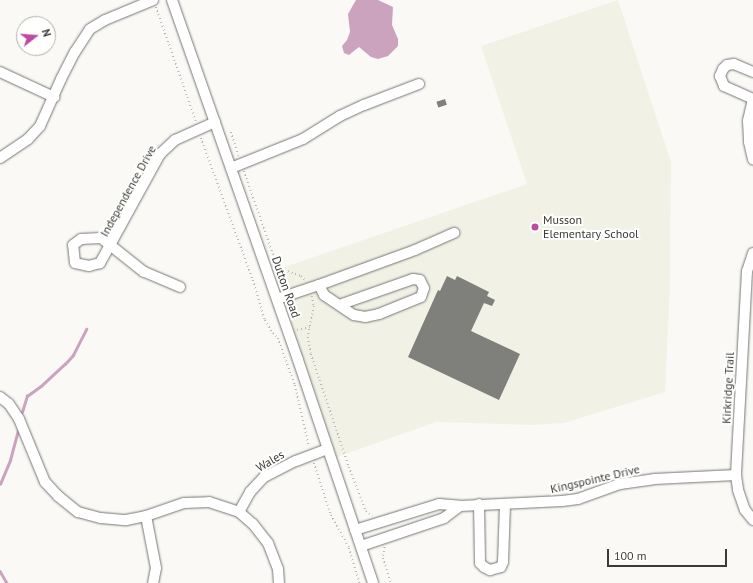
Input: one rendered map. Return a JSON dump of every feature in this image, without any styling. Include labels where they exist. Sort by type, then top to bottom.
[{"type":"street","name":"Dutton Road","points":[[172,0],[232,168],[373,583]]},
{"type":"street","points":[[0,158],[28,139],[40,126],[75,52],[90,29],[105,20],[154,3]]},
{"type":"street","points":[[753,72],[734,64],[727,65],[723,69],[720,76],[724,86],[753,99],[748,121],[748,142],[753,160]]},
{"type":"street","points":[[0,72],[54,97]]},
{"type":"street","points":[[232,168],[303,139],[340,116],[364,105],[419,84]]},
{"type":"street","name":"Independence Drive","points":[[180,287],[144,272],[110,245],[160,154],[175,140],[215,122]]},
{"type":"street","points":[[277,299],[415,250],[454,233]]},
{"type":"street","name":"Kirkridge Trail","points":[[753,253],[747,271],[736,475],[738,490],[746,510],[753,520]]},
{"type":"street","points":[[319,285],[324,295],[339,305],[354,315],[364,318],[379,314],[421,297],[424,288],[420,280],[412,279],[339,305]]},
{"type":"street","points":[[0,397],[9,404],[19,420],[38,470],[45,482],[58,496],[78,512],[101,518],[126,520],[146,516],[184,503],[210,502],[239,512],[258,530],[268,543],[278,569],[279,583]]},
{"type":"street","name":"Wales","points":[[239,512],[250,492],[264,477],[282,467],[328,449]]},
{"type":"street","name":"Kingspointe Drive","points":[[356,530],[439,504],[460,506],[562,501],[578,498],[620,484],[654,479],[736,475]]},
{"type":"street","points":[[479,504],[480,563],[490,570],[501,566],[503,562],[505,504]]},
{"type":"street","points":[[361,546],[444,518],[460,506]]},
{"type":"street","points":[[146,516],[156,568],[153,583]]},
{"type":"path","points":[[154,3],[265,320],[273,334],[278,338],[295,384],[311,455],[331,515],[349,548],[360,583]]},
{"type":"path","points":[[231,132],[273,254],[284,270],[301,276],[309,288],[314,306],[310,327],[309,346],[315,369],[364,507],[368,513],[375,517],[377,523]]},
{"type":"path","points":[[298,329],[310,327]]},
{"type":"path","points":[[383,539],[385,545],[382,558],[390,583]]},
{"type":"shaded area","points":[[356,0],[378,0],[393,7],[392,25],[398,39],[398,46],[388,56],[378,59],[371,57],[359,47],[349,55],[344,53],[342,46],[347,40],[350,32],[348,14]]},
{"type":"shaded area","name":"Musson Elementary School","points":[[618,0],[671,162],[670,285],[665,392],[564,423],[533,425],[436,422],[337,457],[273,271],[527,184],[481,46]]},
{"type":"building","points":[[445,99],[447,105],[438,107],[436,102]]},
{"type":"building","points":[[447,276],[455,280],[457,276],[489,292],[487,296],[495,300],[492,306],[484,303],[471,331],[520,354],[499,400],[408,357],[438,290],[440,291]]},
{"type":"waterway","points":[[22,412],[27,396],[41,386],[73,355],[86,329]]},
{"type":"waterway","points":[[0,484],[10,460],[18,431]]},
{"type":"waterway","points":[[0,571],[7,583]]},
{"type":"place","name":"Musson Elementary School","points":[[535,227]]}]
